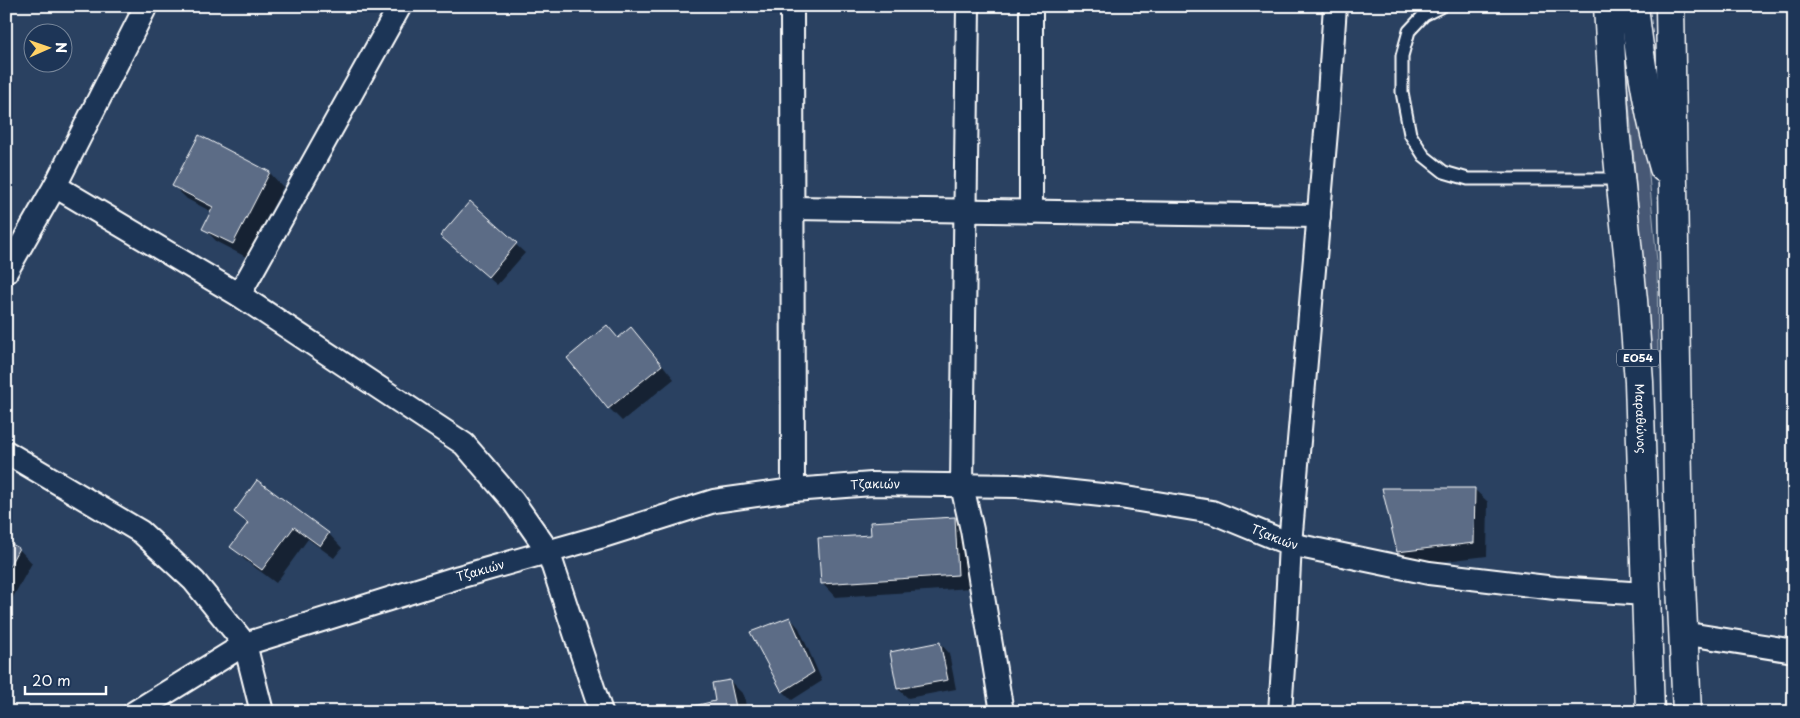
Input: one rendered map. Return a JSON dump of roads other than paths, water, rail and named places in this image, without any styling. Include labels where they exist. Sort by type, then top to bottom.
[{"type":"main road","name":"Μαραθώνος","points":[[1608,6],[1612,95],[1633,300],[1639,382],[1650,712]]},
{"type":"main road","points":[[1634,6],[1642,77],[1651,121],[1673,201]]},
{"type":"main road","name":"ΕΟ54","points":[[1670,6],[1679,542],[1687,712]]},
{"type":"street","points":[[239,295],[400,6]]},
{"type":"street","points":[[792,6],[793,490]]},
{"type":"street","points":[[968,6],[962,486],[972,530],[1002,712]]},
{"type":"street","points":[[1031,6],[1031,212]]},
{"type":"street","points":[[1280,712],[1290,544],[1319,216],[1335,6]]},
{"type":"street","points":[[6,272],[55,186],[143,7]]},
{"type":"street","points":[[55,186],[239,295],[464,444],[513,501],[548,551],[601,712]]},
{"type":"street","points":[[792,208],[1319,216]]},
{"type":"street","points":[[6,452],[141,532],[194,581],[245,644],[262,712]]},
{"type":"street","name":"Τζακιών","points":[[135,712],[245,644],[459,577],[714,501],[793,490],[872,484],[1017,486],[1120,497],[1212,512],[1290,544],[1429,573],[1555,588],[1645,594]]},
{"type":"street","points":[[1682,633],[1794,651]]},
{"type":"lane","points":[[1442,6],[1424,15],[1409,31],[1402,56],[1402,92],[1410,134],[1424,156],[1444,172],[1468,179],[1620,179]]}]
